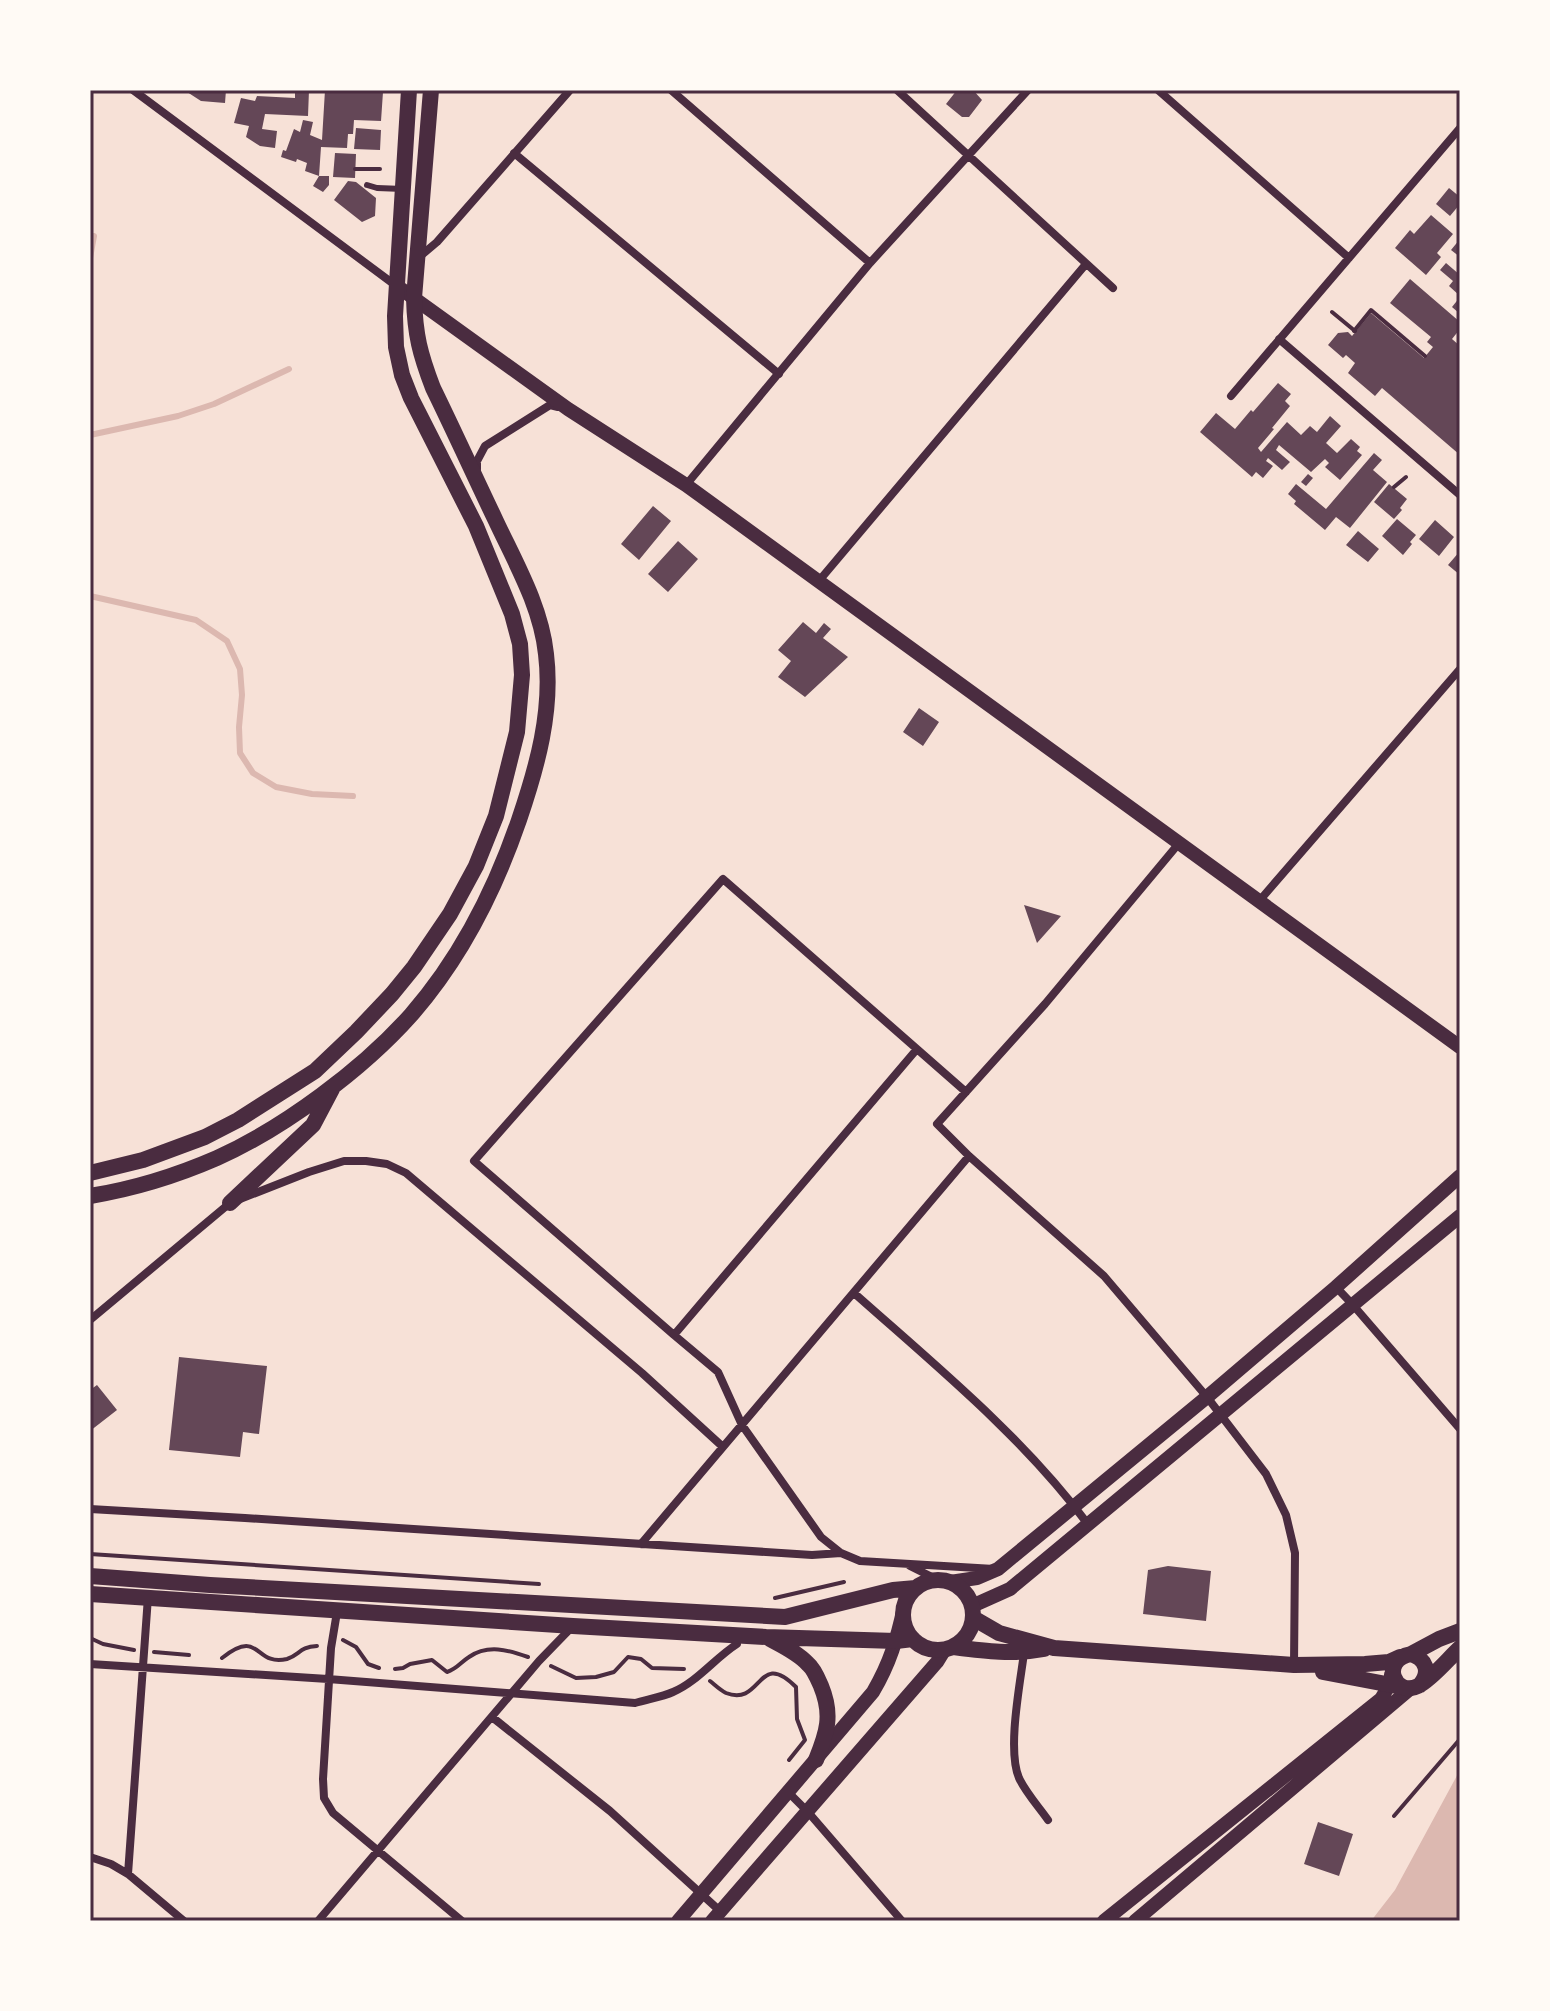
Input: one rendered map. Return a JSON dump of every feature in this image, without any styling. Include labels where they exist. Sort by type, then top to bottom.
[{"type":"main road","points":[[90,1173],[143,1160],[205,1137],[238,1120],[315,1071],[356,1032],[414,967],[450,914],[476,866],[496,816],[517,732],[522,675],[520,644],[512,614],[476,526],[411,398],[396,347],[409,90]]},
{"type":"main road","points":[[90,1196],[151,1181],[216,1158],[255,1138],[335,1084],[378,1049],[413,1013],[467,936],[509,850],[536,766],[548,690],[546,653],[538,617],[433,388],[414,329],[431,90]]},
{"type":"main road","points":[[230,1203],[313,1125],[335,1084]]},
{"type":"main road","points":[[90,1576],[785,1617],[893,1590],[916,1588]]},
{"type":"main road","points":[[905,1640],[904,1607],[909,1596],[926,1582],[944,1581],[960,1587],[968,1596],[972,1612],[970,1629],[964,1638],[949,1648]]},
{"type":"main road","points":[[90,1594],[766,1637],[905,1640],[934,1649],[1024,1653],[1054,1648]]},
{"type":"main road","points":[[972,1612],[999,1633],[1054,1648],[1294,1665],[1389,1662],[1404,1675]]},
{"type":"main road","points":[[1404,1675],[1439,1639],[1460,1631]]},
{"type":"main road","points":[[766,1637],[809,1664],[826,1697],[829,1716],[827,1734],[816,1760]]},
{"type":"main road","points":[[1294,1665],[1336,1675],[1404,1675],[1460,1648]]},
{"type":"street","points":[[133,90],[397,286],[568,409],[686,485],[1460,1047]]},
{"type":"street","points":[[418,259],[437,242],[570,90]]},
{"type":"street","points":[[671,90],[870,263]]},
{"type":"street","points":[[897,90],[1113,288]]},
{"type":"street","points":[[686,485],[870,263],[1028,90]]},
{"type":"street","points":[[1158,90],[1349,258]]},
{"type":"street","points":[[1231,396],[1460,128]]},
{"type":"street","points":[[514,153],[779,374]]},
{"type":"street","points":[[818,582],[1086,264]]},
{"type":"street","points":[[1279,339],[1460,495]]},
{"type":"street","points":[[478,482],[477,461],[485,446],[550,405],[568,409]]},
{"type":"street","points":[[1260,900],[1460,669]]},
{"type":"street","points":[[1180,842],[1045,1004],[937,1124],[1104,1276],[1207,1397],[1266,1474],[1286,1515],[1295,1553],[1294,1665]]},
{"type":"street","points":[[966,1092],[723,879],[474,1161],[718,1372],[742,1425],[821,1537],[841,1553],[860,1561],[998,1569]]},
{"type":"street","points":[[674,1335],[917,1049]]},
{"type":"street","points":[[641,1544],[969,1156]]},
{"type":"street","points":[[90,1320],[230,1203],[344,1161],[387,1164],[406,1173],[642,1373],[723,1447]]},
{"type":"street","points":[[906,1564],[944,1581],[977,1578],[998,1569],[1207,1397],[1460,1176]]},
{"type":"street","points":[[972,1612],[1010,1589],[1460,1216]]},
{"type":"street","points":[[1336,1287],[1460,1429]]},
{"type":"street","points":[[854,1293],[1045,1470],[1087,1523]]},
{"type":"street","points":[[90,1509],[812,1555],[841,1553]]},
{"type":"street","points":[[128,1874],[148,1597]]},
{"type":"street","points":[[337,1612],[328,1679],[324,1798],[333,1813],[462,1921]]},
{"type":"street","points":[[318,1921],[539,1661],[573,1626]]},
{"type":"street","points":[[90,1664],[635,1703],[675,1691],[737,1644],[735,1634]]},
{"type":"street","points":[[678,1921],[873,1692],[905,1640]]},
{"type":"street","points":[[492,1717],[610,1811],[700,1895],[716,1916],[949,1648]]},
{"type":"street","points":[[1024,1653],[1014,1759],[1019,1778],[1048,1820]]},
{"type":"street","points":[[1104,1921],[1381,1699],[1404,1675]]},
{"type":"street","points":[[1135,1921],[1404,1675]]},
{"type":"street","points":[[789,1793],[902,1921]]},
{"type":"street","points":[[90,1857],[128,1874],[184,1921]]},
{"type":"lane","points":[[367,185],[403,189]]},
{"type":"path","points":[[355,169],[380,169]]},
{"type":"path","points":[[1332,312],[1355,331],[1371,310],[1425,356]]},
{"type":"path","points":[[1394,487],[1406,477]]},
{"type":"path","points":[[90,1554],[540,1584]]},
{"type":"path","points":[[770,1599],[858,1579]]},
{"type":"path","points":[[90,1638],[124,1649],[194,1656]]},
{"type":"path","points":[[213,1659],[221,1659],[234,1648],[245,1645],[253,1647],[264,1657],[288,1659],[305,1647],[331,1648],[344,1640],[356,1647],[368,1664],[381,1669]]},
{"type":"path","points":[[393,1670],[432,1660],[447,1672],[456,1669],[480,1650],[502,1649],[576,1678],[596,1677],[614,1672],[628,1657],[641,1659],[652,1668],[678,1668],[699,1674],[724,1692],[741,1696],[752,1691],[758,1681],[777,1673],[787,1677],[796,1687],[797,1719],[805,1740],[789,1760]]},
{"type":"path","points":[[1394,1816],[1460,1739]]},
{"type":"shaded area","points":[[1460,1770],[1460,1921],[1371,1921],[1395,1890]]},
{"type":"building","points":[[184,90],[226,90],[225,103],[201,101]]},
{"type":"building","points":[[295,90],[309,90],[308,116],[265,114],[262,129],[277,131],[275,148],[260,146],[246,137],[249,126],[234,123],[241,98],[255,101],[257,96],[295,98]]},
{"type":"building","points":[[325,90],[383,92],[381,121],[354,120],[353,134],[348,134],[347,148],[321,147],[319,176],[305,171],[307,163],[281,157],[294,129],[300,132],[303,120],[313,122],[310,135],[322,140]]},
{"type":"building","points":[[957,90],[973,90],[982,100],[969,117],[962,117],[946,104]]},
{"type":"building","points":[[356,128],[381,130],[380,150],[354,149]]},
{"type":"building","points":[[335,153],[356,154],[355,178],[333,177]]},
{"type":"building","points":[[319,176],[329,176],[329,185],[323,192],[313,186]]},
{"type":"building","points":[[348,181],[356,182],[376,198],[375,216],[362,222],[334,200]]},
{"type":"building","points":[[1449,188],[1460,197],[1460,204],[1450,216],[1436,204]]},
{"type":"building","points":[[1431,215],[1453,234],[1437,253],[1441,257],[1426,275],[1395,248],[1410,230],[1414,234]]},
{"type":"building","points":[[1460,239],[1460,257],[1451,250]]},
{"type":"building","points":[[1446,263],[1460,275],[1460,296],[1449,286],[1453,281],[1440,270]]},
{"type":"building","points":[[1410,279],[1460,322],[1460,329],[1452,339],[1460,346],[1460,455],[1382,388],[1375,396],[1348,373],[1355,363],[1346,355],[1343,358],[1328,345],[1338,333],[1348,332],[1352,336],[1371,313],[1424,358],[1433,347],[1427,342],[1431,337],[1390,303]]},
{"type":"building","points":[[1460,297],[1460,314],[1452,307]]},
{"type":"building","points":[[1278,383],[1291,394],[1285,401],[1290,406],[1258,448],[1261,452],[1287,422],[1301,435],[1310,426],[1317,432],[1330,416],[1341,426],[1326,443],[1337,453],[1351,439],[1360,447],[1357,451],[1362,455],[1340,480],[1325,467],[1329,463],[1325,459],[1311,472],[1279,445],[1276,450],[1290,462],[1282,470],[1268,458],[1266,461],[1273,466],[1263,478],[1256,472],[1252,477],[1200,432],[1216,413],[1235,429]]},
{"type":"building","points":[[1374,453],[1382,460],[1373,470],[1387,482],[1350,528],[1336,517],[1325,530],[1294,504],[1296,501],[1288,494],[1296,484],[1326,509]]},
{"type":"building","points":[[1308,474],[1313,478],[1306,486],[1301,482]]},
{"type":"building","points":[[1389,484],[1407,499],[1394,519],[1374,502]]},
{"type":"building","points":[[653,506],[671,521],[639,560],[621,544]]},
{"type":"building","points":[[1397,519],[1416,535],[1403,555],[1382,536]]},
{"type":"building","points":[[1435,520],[1454,537],[1439,556],[1419,539]]},
{"type":"building","points":[[1358,531],[1379,549],[1368,562],[1346,545]]},
{"type":"building","points":[[678,541],[698,559],[668,592],[648,574]]},
{"type":"building","points":[[1460,551],[1460,575],[1448,565]]},
{"type":"building","points":[[803,622],[816,633],[824,623],[831,629],[823,638],[848,657],[805,697],[778,677],[791,661],[778,650]]},
{"type":"building","points":[[919,708],[939,722],[923,746],[903,732]]},
{"type":"building","points":[[1024,905],[1061,916],[1037,943]]},
{"type":"building","points":[[179,1357],[267,1366],[259,1434],[243,1432],[240,1457],[169,1450]]},
{"type":"building","points":[[97,1385],[117,1410],[90,1431],[90,1390]]},
{"type":"building","points":[[1168,1566],[1211,1571],[1206,1621],[1143,1614],[1148,1570]]},
{"type":"building","points":[[1318,1822],[1353,1834],[1339,1876],[1304,1864]]},
{"type":"waterway","points":[[90,258],[94,236]]},
{"type":"waterway","points":[[90,435],[178,416],[214,404],[289,369]]},
{"type":"waterway","points":[[90,596],[196,620],[227,641],[240,669],[240,753],[253,773],[276,787],[312,794],[353,796]]}]
